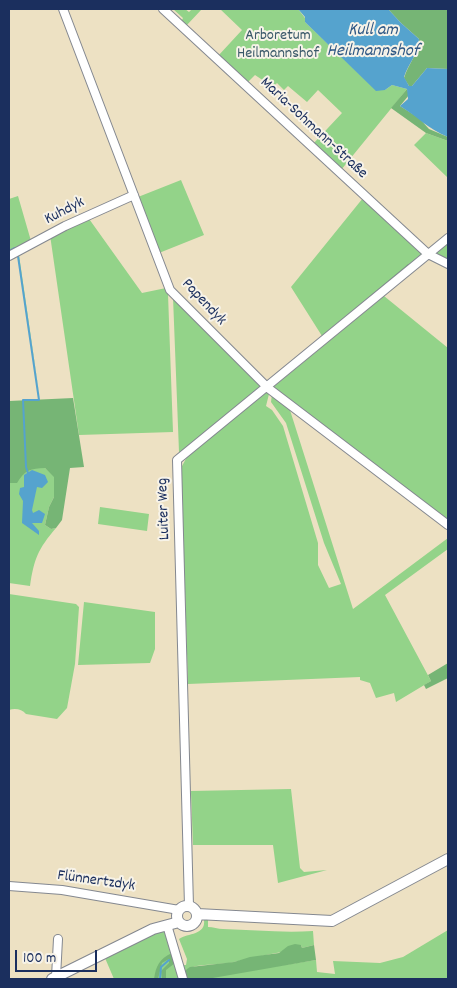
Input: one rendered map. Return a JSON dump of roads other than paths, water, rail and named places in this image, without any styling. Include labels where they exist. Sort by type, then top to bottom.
[{"type":"main road","points":[[193,910],[196,922],[191,926],[185,926],[179,922],[177,916],[179,910],[193,910],[332,921],[448,859]]},
{"type":"main road","points":[[54,978],[148,931],[179,922]]},
{"type":"street","name":"Papendyk","points":[[63,9],[170,290],[268,388],[448,525]]},
{"type":"street","name":"Maria-Sohmann-Straße","points":[[163,9],[428,254],[448,264]]},
{"type":"street","name":"Kuhdyk","points":[[9,256],[65,226],[134,194]]},
{"type":"street","name":"Luiter Weg","points":[[193,910],[177,460],[268,388],[448,238]]},
{"type":"street","name":"Flünnertzdyk","points":[[9,886],[62,890],[179,910]]},
{"type":"street","points":[[167,925],[183,979]]},
{"type":"street","points":[[54,978],[58,938]]},
{"type":"water","name":"Kull am Heilmannshof","points":[[298,9],[388,9],[419,39],[419,44],[404,77],[409,86],[412,86],[427,68],[448,69],[448,137],[429,127],[400,106],[408,99],[407,89],[392,85],[385,90],[376,91],[305,22],[305,17]]},
{"type":"water","points":[[32,470],[45,475],[48,482],[42,488],[37,487],[32,510],[33,513],[39,510],[45,514],[42,523],[32,523],[39,531],[39,535],[22,523],[23,501],[19,494],[20,488],[24,487],[24,475]]},
{"type":"waterway","points":[[9,251],[15,248]]},
{"type":"waterway","points":[[18,256],[39,400],[23,400],[26,467],[28,473]]},
{"type":"waterway","points":[[160,979],[161,967],[169,960]]},
{"type":"park label","name":"Arboretum Heilmannshof","points":[[278,46]]}]
